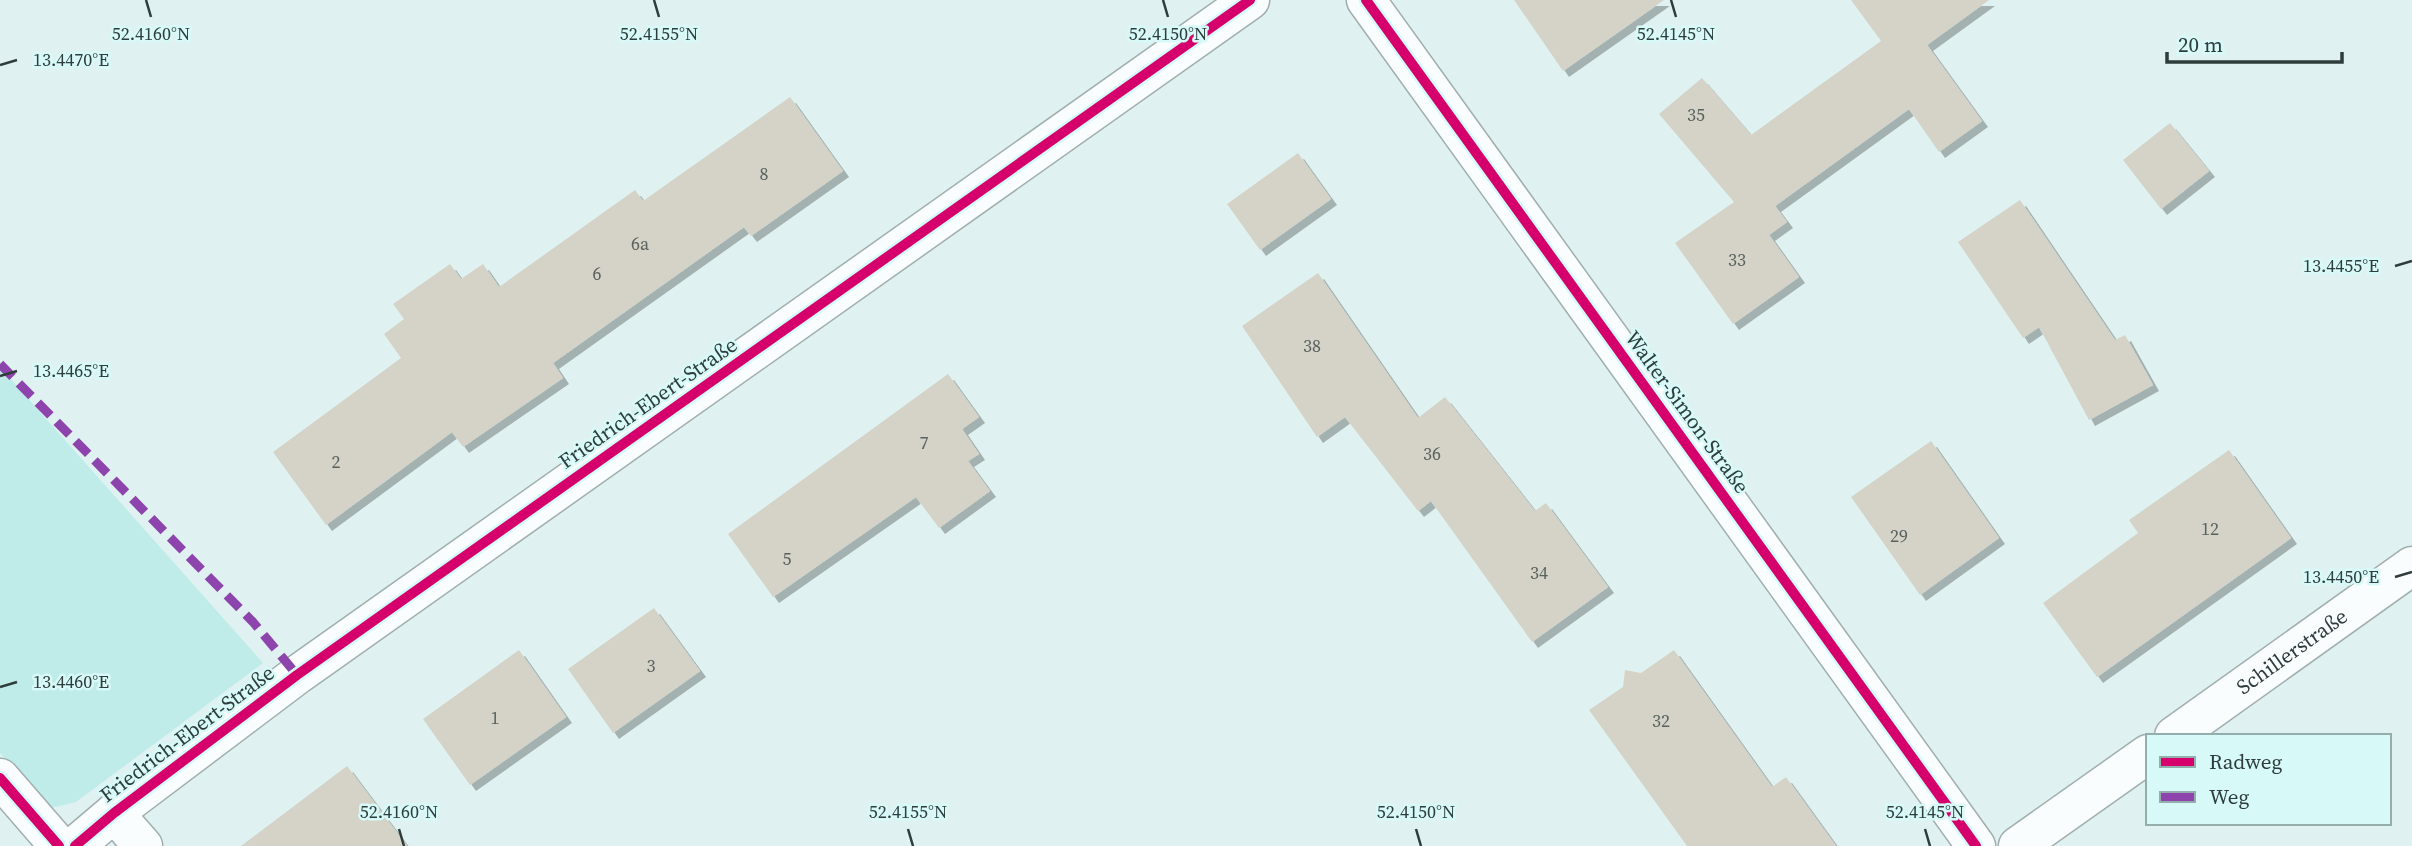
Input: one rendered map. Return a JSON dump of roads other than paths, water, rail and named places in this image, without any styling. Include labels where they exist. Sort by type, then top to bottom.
[{"type":"street","name":"Friedrich-Ebert-Straße","points":[[75,846],[114,813],[331,651],[1250,0]]},
{"type":"street","name":"Walter-Simon-Straße","points":[[1366,0],[1976,846]]},
{"type":"street","name":"Schillerstraße","points":[[2177,734],[2412,566]]},
{"type":"street","points":[[2018,846],[2146,755]]},
{"type":"street","points":[[0,778],[59,846]]},
{"type":"street","points":[[114,813],[143,846]]}]
